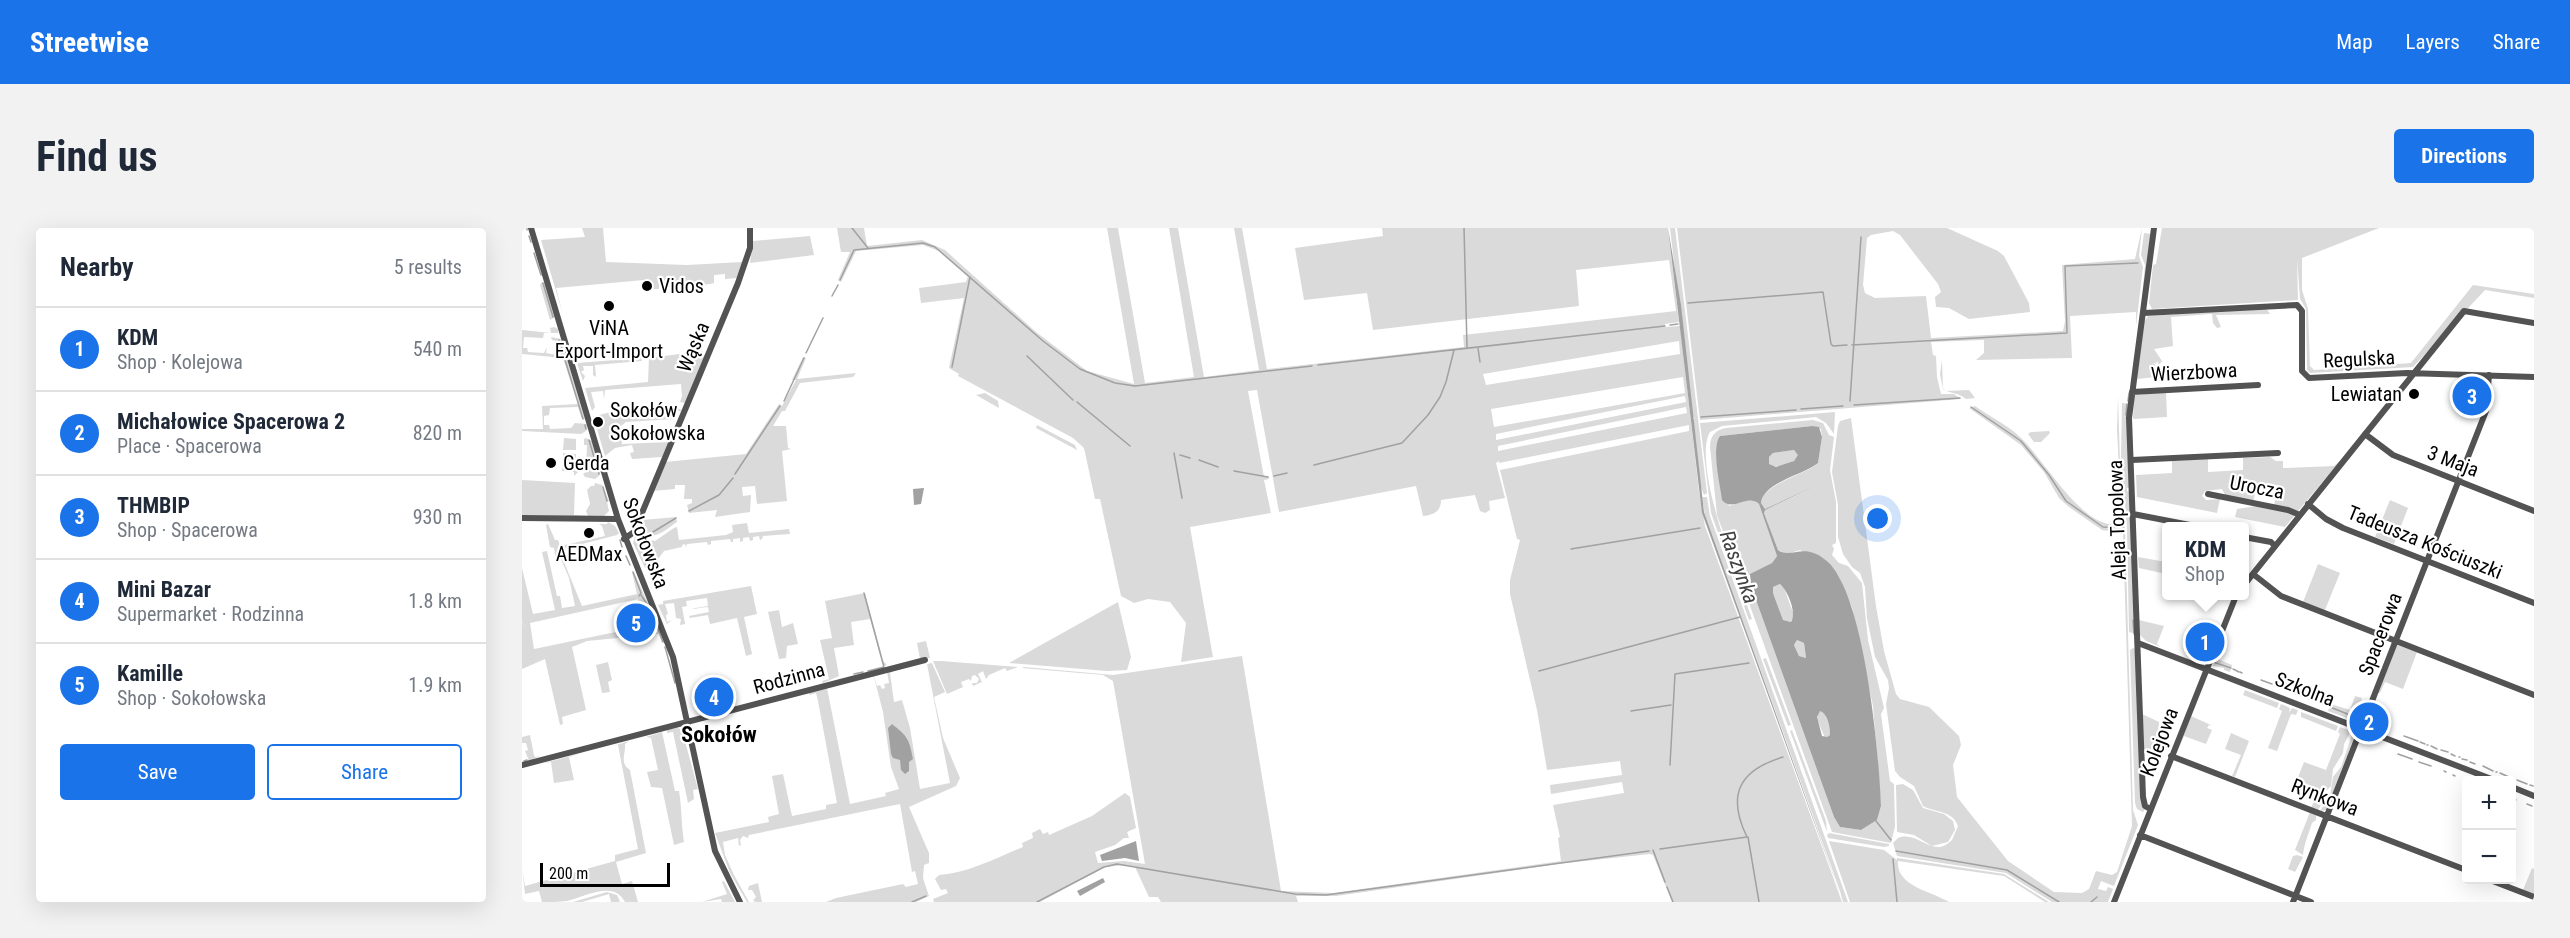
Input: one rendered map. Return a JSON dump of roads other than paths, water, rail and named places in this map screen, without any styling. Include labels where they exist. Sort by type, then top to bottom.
[{"type":"street","name":"Sokołowska","points":[[531,228],[624,538],[669,645],[714,847],[740,902]]},
{"type":"street","name":"Wąska","points":[[624,538],[634,532],[738,283],[750,248],[750,228]]},
{"type":"street","name":"Aleja Topolowa","points":[[2150,809],[2145,806],[2144,800],[2129,418],[2154,228]]},
{"type":"street","name":"Regulska","points":[[2144,313],[2296,304],[2302,310],[2302,367],[2306,377],[2403,373],[2534,377]]},
{"type":"street","points":[[2249,579],[2464,311],[2534,323]]},
{"type":"street","points":[[2403,373],[2407,381]]},
{"type":"street","name":"Spacerowa","points":[[2294,899],[2487,407],[2489,375]]},
{"type":"street","name":"Wierzbowa","points":[[2132,392],[2258,385]]},
{"type":"street","name":"3 Maja","points":[[2365,434],[2391,454],[2534,511]]},
{"type":"street","points":[[2132,460],[2278,453]]},
{"type":"street","name":"Urocza","points":[[2208,494],[2288,510],[2300,515]]},
{"type":"street","name":"Tadeusza Kościuszki","points":[[2308,504],[2334,524],[2534,603]]},
{"type":"street","points":[[2133,514],[2174,522]]},
{"type":"street","points":[[522,518],[618,519]]},
{"type":"street","points":[[2249,538],[2271,542],[2275,546]]},
{"type":"street","points":[[2253,574],[2279,595],[2534,695]]},
{"type":"street","name":"Kolejowa","points":[[2114,902],[2234,600]]},
{"type":"street","name":"Szkolna","points":[[2138,643],[2484,776]]},
{"type":"street","name":"Rodzinna","points":[[522,765],[925,660]]},
{"type":"street","name":"Rynkowa","points":[[2171,756],[2462,868]]},
{"type":"street","points":[[2516,789],[2534,796]]},
{"type":"street","points":[[2140,835],[2294,899],[2311,902]]},
{"type":"street","points":[[2502,884],[2534,897]]},
{"type":"waterway","points":[[852,228],[868,248]]},
{"type":"waterway","points":[[1464,228],[1467,347]]},
{"type":"waterway","points":[[529,236],[531,242]]},
{"type":"waterway","points":[[1850,401],[1861,237]]},
{"type":"waterway","points":[[840,280],[854,250],[923,243],[935,247],[1043,341],[1080,369],[1115,383],[1135,386],[1312,366]]},
{"type":"waterway","points":[[534,253],[541,275]]},
{"type":"waterway","points":[[1852,345],[2067,333],[2065,266],[2138,263]]},
{"type":"waterway","points":[[952,367],[970,277]]},
{"type":"waterway","points":[[543,283],[553,317]]},
{"type":"waterway","points":[[832,296],[838,285]]},
{"type":"waterway","points":[[1688,303],[1823,292],[1831,344],[1833,346],[1847,345]]},
{"type":"waterway","points":[[806,353],[823,318]]},
{"type":"waterway","points":[[1670,325],[1678,324]]},
{"type":"waterway","points":[[1318,365],[1665,326]]},
{"type":"waterway","points":[[559,340],[583,419]]},
{"type":"waterway","points":[[1478,348],[1480,362]]},
{"type":"waterway","points":[[1314,465],[1402,443],[1428,415],[1440,397],[1454,350]]},
{"type":"waterway","points":[[1027,356],[1073,400]]},
{"type":"waterway","points":[[784,401],[804,358]]},
{"type":"waterway","points":[[2128,401],[2129,393]]},
{"type":"waterway","points":[[1854,405],[1960,398]]},
{"type":"waterway","points":[[1077,402],[1130,446]]},
{"type":"waterway","points":[[2126,415],[2127,404]]},
{"type":"waterway","points":[[735,474],[780,406]]},
{"type":"waterway","points":[[1801,409],[1843,406]]},
{"type":"waterway","points":[[1971,407],[2021,441],[2049,475],[2066,501],[2103,527],[2123,528]]},
{"type":"waterway","points":[[1701,417],[1796,410]]},
{"type":"waterway","points":[[585,425],[586,429]]},
{"type":"waterway","points":[[589,440],[599,474]]},
{"type":"waterway","points":[[1174,453],[1182,498]]},
{"type":"waterway","points":[[1180,455],[1190,458]]},
{"type":"waterway","points":[[1199,460],[1218,467]]},
{"type":"waterway","points":[[1234,471],[1268,477]]},
{"type":"waterway","points":[[1274,476],[1287,473]]},
{"type":"waterway","points":[[689,511],[719,495],[733,478]]},
{"type":"waterway","points":[[603,487],[607,501]]},
{"type":"waterway","points":[[650,536],[676,518]]},
{"type":"waterway","points":[[1571,549],[1700,528]]},
{"type":"waterway","points":[[620,540],[622,547]]},
{"type":"waterway","points":[[646,564],[648,545]]},
{"type":"waterway","points":[[626,556],[630,565]]},
{"type":"waterway","points":[[633,572],[641,593],[639,596]]},
{"type":"waterway","points":[[864,593],[884,667],[868,671]]},
{"type":"waterway","points":[[641,595],[649,607]]},
{"type":"waterway","points":[[652,614],[663,642]]},
{"type":"waterway","name":"Raszynka","points":[[1539,671],[1740,617]]},
{"type":"waterway","points":[[2133,620],[2134,634]]},
{"type":"waterway","points":[[665,647],[675,683]]},
{"type":"waterway","points":[[2213,662],[2231,668]]},
{"type":"waterway","points":[[1670,765],[1675,674],[1749,663]]},
{"type":"waterway","points":[[2233,669],[2239,672]]},
{"type":"waterway","points":[[854,674],[863,672]]},
{"type":"waterway","points":[[2261,680],[2272,684]]},
{"type":"waterway","points":[[2275,685],[2290,691]]},
{"type":"waterway","points":[[2294,693],[2305,697]]},
{"type":"waterway","points":[[2317,702],[2326,705]]},
{"type":"waterway","points":[[1631,711],[1671,705]]},
{"type":"waterway","points":[[2330,707],[2355,717]]},
{"type":"waterway","points":[[2404,736],[2418,741]]},
{"type":"waterway","points":[[2420,742],[2425,744]]},
{"type":"waterway","points":[[2431,746],[2437,749]]},
{"type":"waterway","points":[[2441,750],[2448,752]]},
{"type":"waterway","points":[[2398,754],[2412,759]]},
{"type":"waterway","points":[[2451,754],[2455,756]]},
{"type":"waterway","points":[[1660,849],[1747,837],[1738,808],[1741,786],[1756,769],[1783,757]]},
{"type":"waterway","points":[[2462,759],[2467,760]]},
{"type":"waterway","points":[[2419,762],[2431,766]]},
{"type":"waterway","points":[[2470,762],[2475,764]]},
{"type":"waterway","points":[[2483,766],[2493,771]]},
{"type":"waterway","points":[[2500,773],[2507,776]]},
{"type":"waterway","points":[[2517,780],[2527,784]]},
{"type":"waterway","points":[[2527,804],[2532,806]]},
{"type":"waterway","points":[[1876,821],[1891,840]]},
{"type":"waterway","points":[[1748,837],[1759,902]]},
{"type":"waterway","points":[[1653,850],[1665,882]]},
{"type":"waterway","points":[[1037,902],[1104,867],[1117,864],[1295,894],[1326,895],[1649,851]]},
{"type":"waterway","points":[[1896,851],[2007,870],[2059,902]]},
{"type":"waterway","points":[[1893,859],[1897,902]]},
{"type":"waterway","points":[[1667,887],[1673,902]]},
{"type":"waterway","points":[[912,902],[926,896]]},
{"type":"waterway","points":[[2091,902],[2097,897]]},
{"type":"place","name":"Vidos","points":[[647,286]]},
{"type":"place","name":"ViNA Export-Import","points":[[609,306]]},
{"type":"place","name":"Lewiatan","points":[[2414,394]]},
{"type":"place","name":"THMBIP","points":[[2472,396]]},
{"type":"place","name":"Sokołów Sokołowska","points":[[598,422]]},
{"type":"place","name":"Gerda","points":[[551,463]]},
{"type":"place","name":"AEDMax","points":[[589,533]]},
{"type":"place","name":"Kamille","points":[[636,623]]},
{"type":"place","name":"KDM","points":[[2205,642]]},
{"type":"place","name":"Mini Bazar","points":[[714,697]]},
{"type":"place","name":"Michałowice Spacerowa 2","points":[[2369,722]]},
{"type":"district","name":"Sokołów","points":[[719,734]]}]
